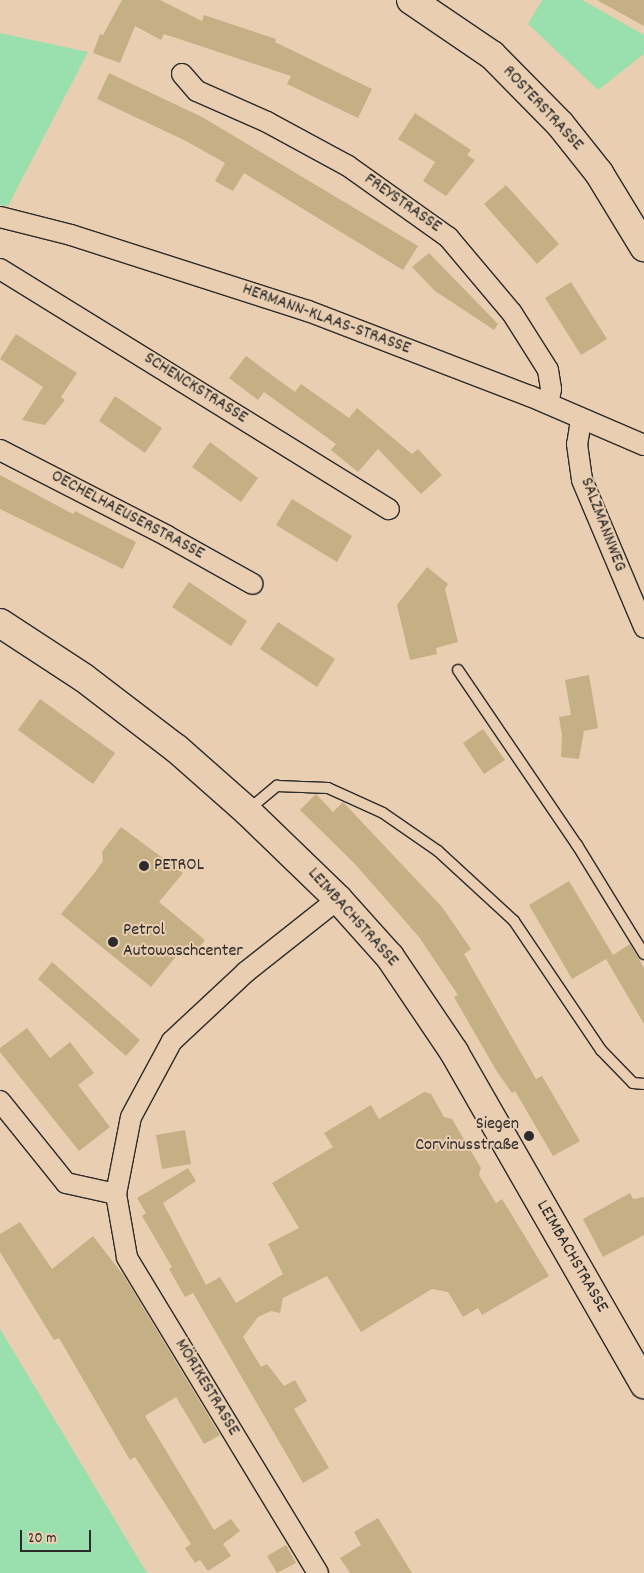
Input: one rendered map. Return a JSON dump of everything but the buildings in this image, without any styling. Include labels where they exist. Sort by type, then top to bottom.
[{"type":"main road","name":"ROSTERSTRASSE","points":[[411,0],[492,55],[560,124],[599,173],[644,247]]},
{"type":"main road","name":"LEIMBACHSTRASSE","points":[[0,623],[100,690],[176,749],[247,811],[338,899],[390,957],[454,1052],[644,1384]]},
{"type":"street","name":"FREYSTRASSE","points":[[182,74],[197,91],[267,122],[348,166],[448,237],[512,313],[548,370],[551,389],[548,404]]},
{"type":"street","name":"HERMANN-KLAAS-STRASSE","points":[[0,217],[71,235],[308,311],[548,404],[581,420],[644,445]]},
{"type":"street","name":"SCHENCKSTRASSE","points":[[0,270],[389,509]]},
{"type":"street","name":"SALZMANNWEG","points":[[581,420],[577,444],[582,480],[644,627]]},
{"type":"street","name":"OECHELHAEUSERSTRASSE","points":[[0,450],[167,536],[253,584]]},
{"type":"street","name":"MÖRIKESTRASSE","points":[[318,1573],[127,1257],[116,1194],[131,1118],[172,1041],[246,972],[338,899]]},
{"type":"street","points":[[0,1101],[66,1183],[116,1194]]},
{"type":"lane","points":[[458,670],[577,845],[644,954]]},
{"type":"lane","points":[[247,811],[277,786],[328,788],[382,814],[438,851],[514,921],[601,1050],[634,1084],[644,1084]]},
{"type":"green space","points":[[542,0],[582,0],[644,35],[644,54],[598,90],[528,24]]},
{"type":"green space","points":[[0,33],[88,52],[8,206],[0,205]]},
{"type":"green space","points":[[0,1329],[147,1573],[0,1573]]},
{"type":"place","name":"PETROL","points":[[144,866]]},
{"type":"place","name":"Petrol Autowaschcenter","points":[[113,942]]},
{"type":"place","name":"Siegen Corvinusstraße","points":[[529,1136]]}]
